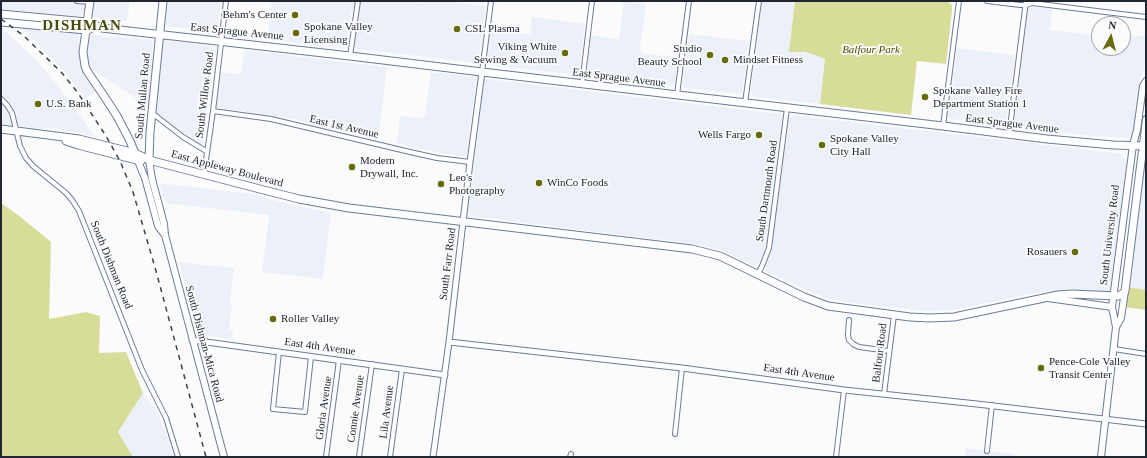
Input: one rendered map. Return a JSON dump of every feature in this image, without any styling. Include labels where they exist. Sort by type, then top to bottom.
[{"type":"main road","name":"South Mullan Road","points":[[149,160],[149,142],[164,1]]},
{"type":"main road","points":[[90,2],[84,59],[87,71],[124,129],[138,161]]},
{"type":"main road","name":"East Sprague Avenue","points":[[1,14],[87,22],[102,28]]},
{"type":"main road","name":"East Sprague Avenue","points":[[1,22],[86,30],[102,28],[160,34],[1009,135],[1113,146],[1144,146]]},
{"type":"main road","name":"South University Road","points":[[1101,457],[1116,327],[1112,307],[1133,145],[1137,130],[1143,86],[1146,81]]},
{"type":"main road","points":[[1144,154],[1146,120]]},
{"type":"main road","name":"East Appleway Boulevard","points":[[1,129],[79,140],[135,153],[149,160],[299,199],[349,208],[692,249],[720,256],[758,274]]},
{"type":"main road","name":"East Appleway Boulevard","points":[[55,136],[78,145],[138,161],[149,160]]},
{"type":"main road","points":[[1133,145],[1144,154]]},
{"type":"main road","name":"South University Road","points":[[1116,327],[1122,318],[1144,154]]},
{"type":"main road","name":"South Dishman-Mica Road","points":[[149,160],[152,179],[164,224],[165,235],[224,457]]},
{"type":"main road","name":"South Dishman-Mica Road","points":[[138,161],[145,178],[158,226],[165,235]]},
{"type":"main road","points":[[758,274],[804,297],[828,306],[929,318],[954,317],[1065,295],[1114,296],[1120,295],[1125,291]]},
{"type":"main road","points":[[1047,298],[1112,307]]},
{"type":"street","points":[[77,1],[90,2]]},
{"type":"street","name":"South Willow Road","points":[[204,174],[226,1]]},
{"type":"street","points":[[350,56],[358,1]]},
{"type":"street","points":[[482,72],[491,1]]},
{"type":"street","points":[[582,84],[592,1]]},
{"type":"street","points":[[677,96],[689,1]]},
{"type":"street","points":[[745,103],[759,1]]},
{"type":"street","points":[[943,126],[959,1]]},
{"type":"street","points":[[987,1],[1026,3],[1146,17]]},
{"type":"street","points":[[1009,135],[1026,3]]},
{"type":"street","name":"South Farr Road","points":[[433,457],[445,375],[482,72]]},
{"type":"street","name":"South Dishman Road","points":[[1,99],[12,113],[20,146],[26,158],[33,166],[66,193],[79,211],[142,370],[166,418],[178,457]]},
{"type":"street","name":"South Dartmouth Road","points":[[758,274],[769,248],[787,108]]},
{"type":"street","name":"East 1st Avenue","points":[[213,111],[271,119],[437,158],[470,162]]},
{"type":"street","points":[[152,113],[184,137],[206,151]]},
{"type":"street","name":"Balfour Road","points":[[884,394],[894,315]]},
{"type":"street","points":[[849,320],[848,335],[849,340],[853,344],[859,347],[889,351]]},
{"type":"street","name":"East 4th Avenue","points":[[192,340],[445,375]]},
{"type":"street","name":"East 4th Avenue","points":[[449,342],[682,368],[844,390],[992,405],[1146,424]]},
{"type":"street","points":[[1114,349],[1146,354]]},
{"type":"street","points":[[279,352],[273,408],[304,412],[311,357]]},
{"type":"street","name":"Gloria Avenue","points":[[326,457],[339,360]]},
{"type":"street","name":"Connie Avenue","points":[[359,457],[372,364]]},
{"type":"street","points":[[675,434],[682,368]]},
{"type":"street","name":"Lila Avenue","points":[[390,457],[402,369]]},
{"type":"street","points":[[836,457],[844,390]]},
{"type":"street","points":[[987,451],[992,405]]},
{"type":"shaded area","points":[[1,1],[86,1],[85,12],[83,15],[79,16],[1,9]]},
{"type":"shaded area","points":[[93,1],[130,1],[127,21],[92,17]]},
{"type":"shaded area","points":[[167,1],[221,1],[217,30],[213,32],[167,26],[165,21]]},
{"type":"shaded area","points":[[272,1],[355,1],[354,8],[351,13],[347,45],[344,48],[267,39]]},
{"type":"shaded area","points":[[359,1],[403,1],[421,3],[422,1],[444,1],[486,6],[478,62],[476,63],[357,49],[354,46]]},
{"type":"shaded area","points":[[624,1],[646,4],[640,48],[642,53],[678,58],[675,83],[672,86],[590,77],[587,75],[591,35],[619,39]]},
{"type":"shaded area","points":[[762,1],[795,1],[789,51],[812,54],[825,59],[820,104],[756,97],[751,94]]},
{"type":"shaded area","points":[[1030,7],[1052,9],[1050,30],[1091,35],[1091,56],[1131,56],[1131,35],[1146,37],[1146,61],[1140,81],[1134,134],[1132,136],[1128,138],[1080,135],[1017,127],[1014,125],[1028,10]]},
{"type":"shaded area","points":[[532,17],[585,24],[579,72],[577,75],[490,65],[487,63],[491,30],[530,34]]},
{"type":"shaded area","points":[[1,27],[37,61],[58,86],[95,137],[55,128],[44,129],[1,124]]},
{"type":"shaded area","points":[[22,28],[77,33],[79,35],[80,65],[85,77],[96,92],[85,98],[65,72]]},
{"type":"shaded area","points":[[689,34],[749,41],[741,94],[684,88],[682,85]]},
{"type":"shaded area","points":[[94,35],[150,40],[153,43],[148,106],[91,69],[87,53],[89,37]]},
{"type":"shaded area","points":[[165,40],[212,46],[215,48],[202,145],[184,135],[156,113],[162,42]]},
{"type":"shaded area","points":[[957,48],[1015,55],[1006,121],[1004,125],[948,118]]},
{"type":"shaded area","points":[[245,50],[387,67],[378,139],[341,130],[333,130],[310,125],[302,121],[280,116],[277,117],[215,106],[218,72],[241,74]]},
{"type":"shaded area","points":[[431,72],[474,77],[476,79],[467,153],[464,156],[435,152],[397,143],[400,116],[425,117]]},
{"type":"shaded area","points":[[487,79],[782,115],[766,244],[762,260],[753,265],[721,250],[696,244],[470,216],[468,212],[484,82]]},
{"type":"shaded area","points":[[793,115],[1123,154],[1123,158],[1126,159],[1127,162],[1111,290],[1107,292],[1069,289],[1040,292],[953,310],[926,311],[851,303],[826,298],[769,273],[767,271],[766,263],[772,246],[789,119]]},
{"type":"shaded area","points":[[1146,160],[1146,290],[1128,287],[1144,163]]},
{"type":"shaded area","points":[[159,183],[251,194],[331,213],[323,279],[262,272],[269,215],[165,203]]},
{"type":"shaded area","points":[[179,262],[234,268],[229,330],[233,331],[232,339],[198,334]]},
{"type":"shaded area","points":[[143,393],[158,414],[168,438],[173,457],[133,457],[118,433]]},
{"type":"shaded area","points":[[966,448],[1015,454],[1014,457],[965,457]]},
{"type":"green space","name":"Balfour Park","points":[[795,1],[948,2],[952,5],[952,10],[946,64],[917,61],[911,115],[820,104],[825,59],[805,52],[789,52]]},
{"type":"green space","points":[[1,203],[51,242],[49,319],[86,312],[100,316],[99,353],[126,352],[143,393],[118,432],[133,457],[1,457]]},
{"type":"green space","points":[[1128,287],[1146,290],[1146,310],[1125,307]]},
{"type":"railway","points":[[1,19],[24,36],[62,73],[78,93],[106,136],[120,161],[133,192],[156,271],[206,457]]},
{"type":"place","name":"Behm's Center","points":[[295,15]]},
{"type":"place","name":"CSL Plasma","points":[[457,29]]},
{"type":"place","name":"Spokane Valley Licensing","points":[[296,33]]},
{"type":"place","name":"Viking White Sewing & Vacuum","points":[[565,53]]},
{"type":"place","name":"Studio Beauty School","points":[[710,55]]},
{"type":"place","name":"Mindset Fitness","points":[[725,60]]},
{"type":"place","name":"Spokane Valley Fire Department Station 1","points":[[925,97]]},
{"type":"place","name":"U.S. Bank","points":[[38,104]]},
{"type":"place","name":"Wells Fargo","points":[[759,135]]},
{"type":"place","name":"Spokane Valley City Hall","points":[[822,145]]},
{"type":"place","name":"Modern Drywall, Inc.","points":[[352,167]]},
{"type":"place","name":"WinCo Foods","points":[[539,183]]},
{"type":"place","name":"Leo's Photography","points":[[441,184]]},
{"type":"place","name":"Rosauers","points":[[1075,252]]},
{"type":"place","name":"Roller Valley","points":[[273,319]]},
{"type":"place","name":"Pence-Cole Valley Transit Center","points":[[1041,368]]},
{"type":"district","name":"DISHMAN","points":[[82,26]]}]
